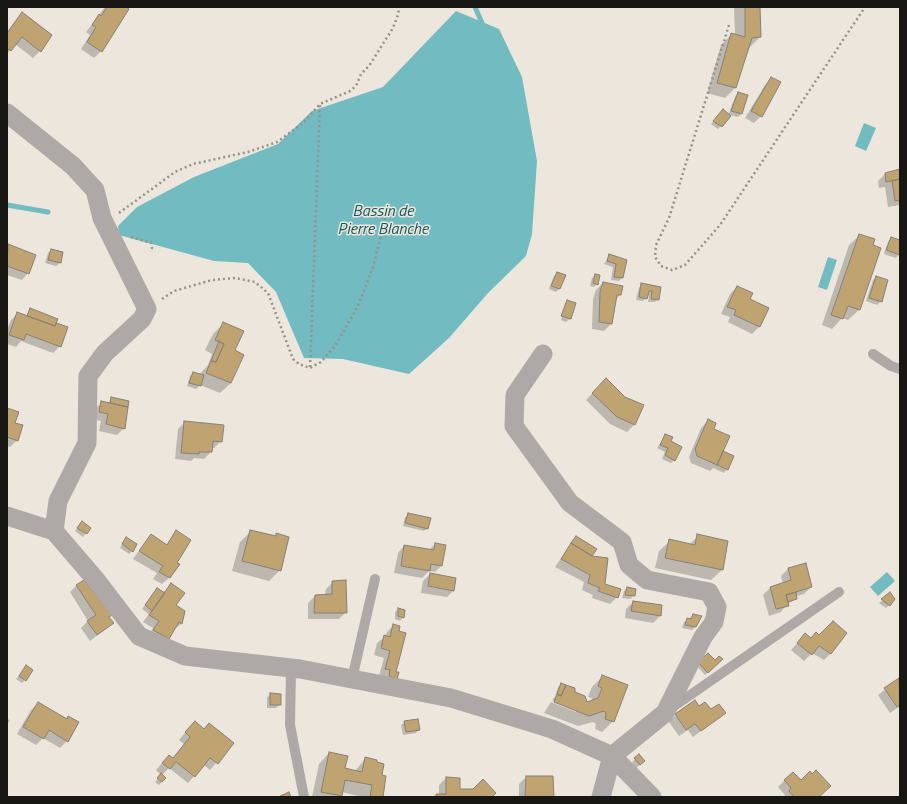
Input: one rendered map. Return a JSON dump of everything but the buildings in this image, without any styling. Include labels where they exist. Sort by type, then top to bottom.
[{"type":"street","points":[[7,113],[73,166],[94,190],[102,218],[147,309],[142,319],[105,353],[88,376],[87,443],[58,501],[54,532]]},
{"type":"street","points":[[543,354],[515,395],[514,426],[570,503],[622,542],[629,565],[647,580],[709,592],[717,608],[714,622],[703,637],[665,712],[612,756],[601,797]]},
{"type":"street","points":[[7,516],[54,532],[96,580],[139,636],[185,656],[291,668],[451,698],[552,729],[612,756],[652,797]]},
{"type":"lane","points":[[873,354],[891,366],[900,369]]},
{"type":"lane","points":[[352,679],[375,579]]},
{"type":"lane","points":[[665,712],[838,592]]},
{"type":"lane","points":[[291,668],[290,725],[304,797]]},
{"type":"path","points":[[102,218],[119,213],[175,172],[193,164],[248,152],[277,142],[303,123],[320,104],[350,91],[356,86],[360,74],[369,66],[393,28],[398,16],[399,7]]},
{"type":"path","points":[[729,25],[669,218],[656,246],[655,257],[661,266],[672,270],[685,265],[720,226],[865,7]]},
{"type":"path","points":[[310,368],[320,104]]},
{"type":"path","points":[[147,309],[154,307],[165,296],[174,291],[212,280],[235,278],[255,282],[268,293],[293,359],[299,364],[310,368],[321,362],[336,346],[358,306],[373,267],[387,212]]},
{"type":"path","points":[[151,242],[152,248],[155,249]]},
{"type":"water","name":"Bassin de Pierre Blanche","points":[[456,11],[499,29],[522,77],[537,161],[532,234],[526,256],[488,293],[449,338],[409,374],[343,359],[304,358],[276,292],[248,263],[214,261],[119,235],[118,226],[137,207],[194,177],[278,144],[312,111],[383,87]]},
{"type":"water","points":[[864,123],[876,128],[866,151],[855,146]]},
{"type":"water","points":[[828,257],[837,260],[827,290],[818,287]]},
{"type":"water","points":[[887,572],[895,581],[878,596],[870,587]]},
{"type":"waterway","points":[[475,7],[482,23],[481,27]]},
{"type":"waterway","points":[[7,205],[48,212]]}]
